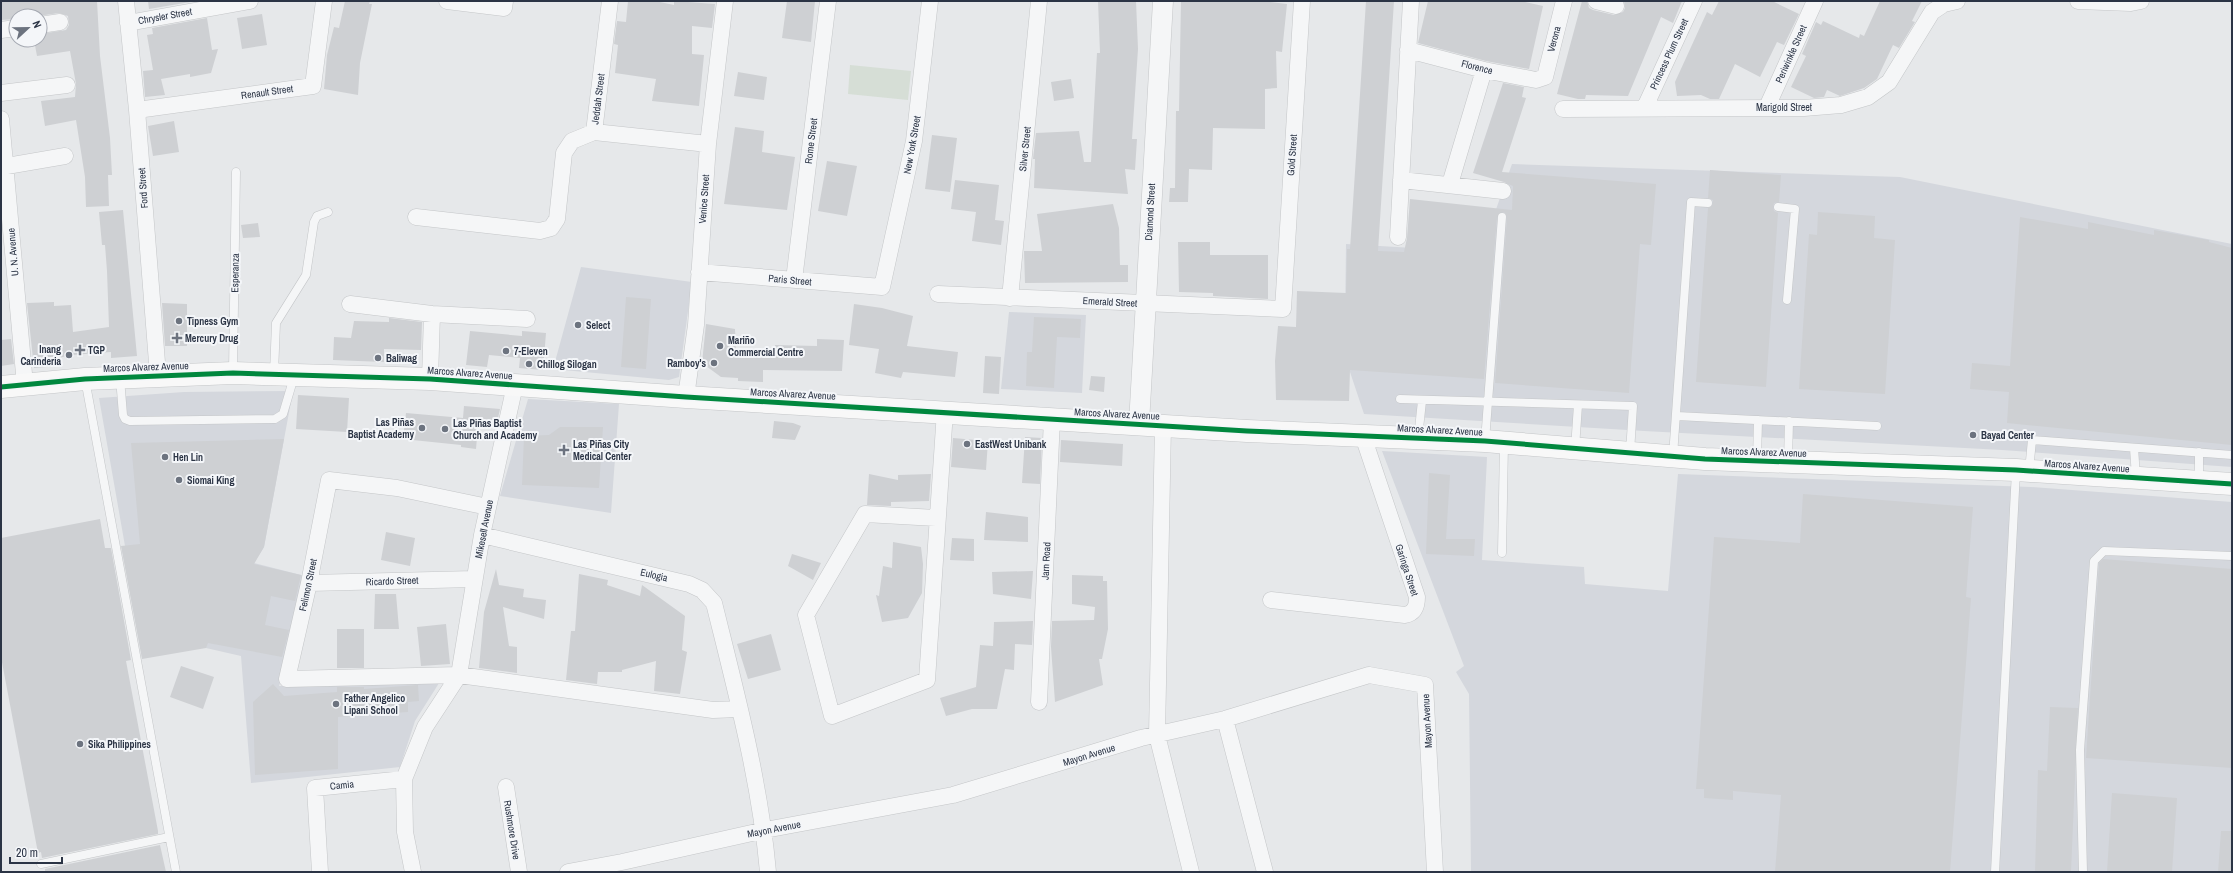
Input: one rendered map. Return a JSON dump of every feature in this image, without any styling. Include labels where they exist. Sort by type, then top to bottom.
[{"type":"main road","name":"Marcos Alvarez Avenue","points":[[1,387],[85,379],[233,373],[284,373],[430,379],[686,397],[1052,419],[1495,442],[1630,453],[1758,461],[2022,471],[2232,484]]},
{"type":"street","name":"Ford Street","points":[[126,1],[137,110],[158,375]]},
{"type":"street","name":"Chrysler Street","points":[[128,23],[250,1]]},
{"type":"street","name":"Renault Street","points":[[137,110],[313,86],[324,1]]},
{"type":"street","points":[[447,1],[504,5]]},
{"type":"street","name":"Jeddah Street","points":[[610,1],[594,132],[708,144]]},
{"type":"street","name":"Venice Street","points":[[686,397],[696,325],[708,144],[725,1]]},
{"type":"street","name":"Rome Street","points":[[794,280],[828,1]]},
{"type":"street","name":"New York Street","points":[[882,287],[914,141],[930,1]]},
{"type":"street","name":"Silver Street","points":[[1010,298],[1039,1]]},
{"type":"street","name":"Diamond Street","points":[[1138,424],[1163,1]]},
{"type":"street","name":"Gold Street","points":[[1283,308],[1302,1]]},
{"type":"street","points":[[1398,237],[1411,1]]},
{"type":"street","name":"Verona","points":[[1545,77],[1564,1]]},
{"type":"street","points":[[1596,1],[1616,6]]},
{"type":"street","name":"Princess Plum Street","points":[[1645,107],[1694,1]]},
{"type":"street","name":"Periwinkle Street","points":[[1766,107],[1815,1]]},
{"type":"street","points":[[2078,1],[2131,3],[2141,1]]},
{"type":"street","name":"Marigold Street","points":[[1563,109],[1645,107],[1804,108],[1841,104],[1868,97],[1888,82],[1932,12],[1948,2]]},
{"type":"street","points":[[48,24],[60,22]]},
{"type":"street","name":"Florence","points":[[1408,50],[1484,70],[1536,80],[1545,77]]},
{"type":"street","points":[[1450,184],[1484,70]]},
{"type":"street","points":[[1,92],[67,85]]},
{"type":"street","name":"U. N. Avenue","points":[[1,119],[4,166],[25,385]]},
{"type":"street","points":[[416,217],[540,231],[551,228],[557,219],[564,153],[572,141],[594,132]]},
{"type":"street","points":[[4,166],[65,156]]},
{"type":"street","points":[[1401,180],[1450,184],[1503,191]]},
{"type":"street","name":"Paris Street","points":[[699,272],[882,287]]},
{"type":"street","name":"Emerald Street","points":[[938,294],[1145,304],[1283,308]]},
{"type":"street","points":[[350,304],[432,314],[527,318]]},
{"type":"street","points":[[430,379],[432,314]]},
{"type":"street","name":"Mikesell Avenue","points":[[459,675],[482,534],[515,385]]},
{"type":"street","points":[[936,518],[865,514],[806,615],[832,716],[927,680],[936,518],[945,412]]},
{"type":"street","name":"Jarn Road","points":[[1039,702],[1052,419]]},
{"type":"street","points":[[1163,425],[1157,735],[1191,872]]},
{"type":"street","name":"Garinga Street","points":[[1271,600],[1405,615],[1413,612],[1416,608],[1416,597],[1363,436]]},
{"type":"street","name":"Felimon Street","points":[[459,675],[287,679],[309,583],[329,480],[397,488],[488,507]]},
{"type":"street","name":"Eulogia","points":[[482,534],[689,584],[702,590],[714,603],[749,746],[764,830],[768,872]]},
{"type":"street","name":"Ricardo Street","points":[[309,583],[474,579]]},
{"type":"street","points":[[413,872],[405,832],[404,778],[425,727],[459,675],[713,710],[740,709]]},
{"type":"street","name":"Mayon Avenue","points":[[568,872],[623,867],[764,830],[953,795],[1157,735],[1225,719],[1369,675],[1425,684],[1436,872]]},
{"type":"street","points":[[1225,719],[1265,872]]},
{"type":"street","name":"Camia","points":[[320,872],[315,788],[404,778]]},
{"type":"street","name":"Rushmore Drive","points":[[506,787],[519,872]]},
{"type":"lane","name":"Esperanza","points":[[233,373],[236,172]]},
{"type":"lane","points":[[1673,456],[1691,202],[1708,203]]},
{"type":"lane","points":[[1778,207],[1794,209],[1787,300]]},
{"type":"lane","points":[[120,377],[123,415],[125,420],[275,419],[283,414],[284,373],[276,323],[306,275],[314,222],[317,216],[328,212]]},
{"type":"lane","points":[[1502,217],[1488,403],[1495,442],[1502,553]]},
{"type":"lane","points":[[85,379],[176,872]]},
{"type":"lane","points":[[1400,399],[1488,403],[1632,406],[1630,453]]},
{"type":"lane","points":[[1418,439],[1422,401]]},
{"type":"lane","points":[[1576,449],[1578,405]]},
{"type":"lane","points":[[1677,416],[1877,426]]},
{"type":"lane","points":[[1758,420],[1758,461]]},
{"type":"lane","points":[[1788,462],[1789,421]]},
{"type":"lane","points":[[1995,872],[2022,471],[2032,440],[2232,455]]},
{"type":"lane","points":[[2134,448],[2136,478]]},
{"type":"lane","points":[[2199,452],[2199,482]]},
{"type":"lane","points":[[2083,872],[2080,750],[2094,561],[2104,551],[2232,556]]},
{"type":"lane","points":[[41,864],[169,837]]},
{"type":"shaded area","points":[[850,65],[911,71],[908,100],[848,94]]},
{"type":"shaded area","points":[[1512,164],[1900,177],[2232,244],[2232,467],[2002,450],[1364,414],[1349,369],[1345,326],[1346,244],[1481,252]]},
{"type":"shaded area","points":[[581,267],[692,282],[679,377],[669,380],[553,369]]},
{"type":"shaded area","points":[[1009,312],[1086,315],[1082,393],[1001,389]]},
{"type":"shaded area","points":[[293,391],[264,547],[254,563],[305,576],[287,659],[279,686],[441,680],[415,721],[400,767],[251,783],[241,656],[206,648],[125,546],[99,398],[184,392]]},
{"type":"shaded area","name":"Las Piñas City Medical Center","points":[[528,399],[619,404],[611,513],[500,496]]},
{"type":"shaded area","points":[[1382,451],[1487,457],[1482,560],[1584,567],[1585,584],[1668,591],[1678,474],[2031,487],[2232,502],[2232,872],[1471,872],[1469,694],[1456,672],[1464,666]]},
{"type":"building","points":[[1,1],[97,1],[100,56],[110,138],[112,175],[108,175],[109,206],[86,207],[85,177],[76,120],[45,126],[41,101],[75,97],[76,84],[70,51],[37,56],[36,48],[48,48],[48,33],[66,30],[69,25],[68,16],[59,13],[48,15],[48,8],[8,8],[8,20],[1,20]]},
{"type":"building","points":[[148,1],[196,1],[149,9]]},
{"type":"building","points":[[345,1],[370,1],[369,4],[372,4],[360,63],[358,95],[324,89],[327,55],[334,27],[339,28]]},
{"type":"building","points":[[628,1],[655,1],[674,5],[674,1],[715,4],[712,28],[692,26],[692,54],[704,55],[699,106],[652,101],[656,79],[615,73],[618,45],[614,44],[617,21],[626,22]]},
{"type":"building","points":[[787,1],[815,1],[811,42],[782,38]]},
{"type":"building","points":[[1098,1],[1136,1],[1138,49],[1132,139],[1137,139],[1135,170],[1125,169],[1128,194],[1034,188],[1035,159],[1033,159],[1036,133],[1079,131],[1084,162],[1091,162],[1097,53],[1100,53]]},
{"type":"building","points":[[1181,1],[1263,1],[1287,4],[1282,52],[1276,51],[1277,88],[1265,89],[1265,129],[1213,128],[1212,170],[1189,169],[1188,202],[1169,202],[1170,188],[1175,188],[1176,111],[1179,111]]},
{"type":"building","points":[[1366,1],[1394,1],[1378,251],[1404,252],[1407,238],[1410,199],[1512,210],[1513,186],[1473,173],[1503,83],[1524,87],[1522,97],[1526,98],[1502,172],[1656,184],[1651,245],[1640,244],[1629,393],[1495,383],[1507,217],[1505,213],[1502,212],[1497,217],[1484,379],[1350,370],[1349,401],[1276,400],[1275,361],[1278,326],[1296,327],[1297,291],[1346,293],[1347,249],[1350,249]]},
{"type":"building","points":[[1428,1],[1521,1],[1543,6],[1529,69],[1486,61],[1418,43]]},
{"type":"building","points":[[1582,1],[1587,1],[1589,8],[1593,10],[1614,15],[1623,12],[1625,8],[1624,1],[1682,1],[1673,23],[1661,17],[1628,96],[1586,95],[1585,99],[1578,99],[1557,94]]},
{"type":"building","points":[[1719,1],[1772,1],[1799,14],[1784,45],[1777,42],[1760,77],[1735,64],[1719,99],[1710,99],[1701,95],[1677,96],[1675,82],[1707,12],[1712,15]]},
{"type":"building","points":[[1880,1],[1922,1],[1912,21],[1915,22],[1899,48],[1893,45],[1877,79],[1864,88],[1840,96],[1827,90],[1824,97],[1814,98],[1791,87],[1806,56],[1802,54],[1816,22],[1821,25],[1823,21],[1859,38],[1860,34],[1864,36]]},
{"type":"building","points":[[262,14],[267,45],[242,49],[237,18]]},
{"type":"building","points":[[207,18],[212,50],[218,49],[211,73],[190,77],[190,74],[161,79],[165,95],[145,97],[143,71],[153,70],[147,35],[153,34],[152,28]]},
{"type":"building","points":[[738,72],[767,77],[764,100],[734,96]]},
{"type":"building","points":[[1071,79],[1074,98],[1054,101],[1051,82]]},
{"type":"building","points":[[174,121],[179,152],[153,156],[148,126]]},
{"type":"building","points":[[735,127],[764,131],[762,152],[795,157],[787,210],[724,204]]},
{"type":"building","points":[[932,135],[957,138],[950,192],[925,189]]},
{"type":"building","points":[[827,161],[857,166],[847,216],[818,211]]},
{"type":"building","points":[[1710,170],[1781,175],[1779,202],[1774,203],[1773,207],[1774,211],[1778,213],[1766,387],[1696,382],[1708,208],[1713,204],[1713,200],[1708,198]]},
{"type":"building","points":[[955,180],[999,185],[995,220],[1004,221],[1001,245],[972,241],[976,212],[951,209]]},
{"type":"building","points":[[1113,204],[1119,228],[1120,265],[1128,265],[1128,282],[1025,283],[1024,251],[1042,251],[1037,214]]},
{"type":"building","points":[[123,210],[137,356],[111,358],[111,352],[72,355],[58,358],[59,366],[34,368],[27,303],[54,302],[54,306],[71,305],[73,332],[109,327],[105,245],[102,245],[99,212]]},
{"type":"building","points":[[1818,212],[1875,216],[1874,238],[1895,240],[1885,394],[1799,389],[1809,234],[1817,235]]},
{"type":"building","points":[[2020,217],[2088,229],[2088,222],[2154,235],[2154,230],[2209,240],[2209,242],[2232,248],[2232,445],[2007,423],[2009,392],[1970,389],[1972,363],[2010,366]]},
{"type":"building","points":[[258,223],[260,237],[243,238],[241,225]]},
{"type":"building","points":[[1178,242],[1210,242],[1210,255],[1268,255],[1268,299],[1213,296],[1213,293],[1179,292]]},
{"type":"building","points":[[626,297],[651,299],[646,369],[621,367]]},
{"type":"building","points":[[162,303],[187,304],[187,346],[165,346]]},
{"type":"building","points":[[854,304],[882,308],[913,316],[907,346],[958,352],[955,377],[903,372],[901,378],[875,373],[879,349],[849,345]]},
{"type":"building","points":[[1034,317],[1081,319],[1080,338],[1057,337],[1054,388],[1026,386],[1027,352],[1032,352]]},
{"type":"building","points":[[389,318],[422,322],[421,350],[384,349],[384,362],[333,360],[334,337],[351,338],[354,321],[389,322]]},
{"type":"building","points":[[706,324],[735,329],[736,355],[775,357],[775,345],[817,346],[817,339],[844,340],[842,371],[763,370],[763,382],[738,381],[738,378],[721,377],[702,363]]},
{"type":"building","points":[[470,331],[522,336],[522,331],[546,333],[543,370],[519,368],[520,358],[489,355],[487,367],[466,365]]},
{"type":"building","points":[[11,339],[14,364],[1,366],[1,340]]},
{"type":"building","points":[[985,356],[1001,357],[999,394],[983,393]]},
{"type":"building","points":[[1091,376],[1105,377],[1104,392],[1089,390]]},
{"type":"building","points":[[298,395],[349,398],[347,432],[296,429]]},
{"type":"building","points":[[464,406],[500,409],[496,427],[478,425],[476,449],[461,447],[461,445],[403,439],[406,413],[463,418]]},
{"type":"building","points":[[774,421],[793,423],[801,426],[795,440],[772,438]]},
{"type":"building","points":[[560,427],[603,427],[599,488],[522,485],[524,436],[549,435]]},
{"type":"building","points":[[1025,437],[1042,438],[1040,484],[1022,483]]},
{"type":"building","points":[[953,438],[988,441],[986,470],[951,467]]},
{"type":"building","points":[[284,439],[264,547],[254,564],[301,575],[295,601],[271,596],[265,625],[289,630],[282,657],[208,643],[206,648],[142,659],[121,546],[140,544],[131,443]]},
{"type":"building","points":[[1061,440],[1123,444],[1122,466],[1060,462]]},
{"type":"building","points":[[1429,473],[1450,475],[1446,539],[1475,539],[1474,556],[1426,554]]},
{"type":"building","points":[[869,474],[898,480],[898,475],[931,474],[929,501],[891,502],[891,506],[867,505]]},
{"type":"building","points":[[1803,494],[1973,507],[1966,597],[1971,598],[1950,872],[1775,872],[1781,795],[1733,791],[1733,800],[1704,798],[1704,789],[1696,789],[1714,537],[1800,543]]},
{"type":"building","points":[[986,512],[1028,517],[1028,542],[984,540]]},
{"type":"building","name":"Sika Philippines","points":[[100,519],[105,548],[111,548],[131,660],[126,661],[158,834],[42,858],[41,852],[38,853],[1,657],[1,538]]},
{"type":"building","points":[[386,532],[415,538],[410,566],[381,560]]},
{"type":"building","points":[[952,538],[974,539],[974,561],[950,560]]},
{"type":"building","points":[[893,542],[921,547],[923,564],[922,593],[908,618],[882,622],[876,595],[879,596],[883,566],[892,568]]},
{"type":"building","points":[[792,554],[821,563],[813,580],[788,566]]},
{"type":"building","points":[[2103,559],[2232,569],[2232,768],[2086,758],[2099,563]]},
{"type":"building","points":[[496,569],[499,585],[524,589],[523,597],[546,600],[544,619],[503,607],[509,646],[517,647],[517,673],[479,668],[484,612]]},
{"type":"building","points":[[1033,571],[1031,599],[993,594],[992,572]]},
{"type":"building","points":[[579,574],[608,580],[607,585],[640,596],[642,585],[685,616],[682,650],[687,652],[680,694],[654,691],[656,661],[622,670],[622,672],[598,672],[597,684],[566,680],[571,631],[575,631]]},
{"type":"building","points":[[1072,575],[1103,576],[1103,581],[1107,581],[1108,629],[1102,659],[1099,659],[1103,685],[1055,702],[1051,647],[1052,621],[1094,620],[1095,607],[1072,604]]},
{"type":"building","points":[[375,594],[396,594],[399,629],[374,629]]},
{"type":"building","points":[[1033,621],[1032,645],[1015,644],[1014,670],[1005,669],[997,709],[972,709],[946,716],[940,698],[976,687],[980,645],[993,646],[994,622]]},
{"type":"building","points":[[446,624],[450,664],[421,666],[417,627]]},
{"type":"building","points":[[337,629],[364,629],[364,668],[337,668]]},
{"type":"building","points":[[771,634],[781,670],[748,679],[737,644]]},
{"type":"building","points":[[181,666],[214,677],[203,709],[170,697]]},
{"type":"building","points":[[273,684],[284,696],[337,692],[337,687],[364,687],[364,689],[418,685],[419,701],[408,702],[408,712],[338,717],[338,769],[255,775],[253,702]]},
{"type":"building","points":[[2050,707],[2078,708],[2071,872],[2035,872],[2038,770],[2047,771]]},
{"type":"building","points":[[2112,793],[2177,798],[2172,872],[2107,872]]},
{"type":"building","points":[[2221,831],[2232,831],[2232,872],[2218,872]]},
{"type":"building","points":[[160,845],[166,872],[45,872],[45,869]]},
{"type":"cycle path","points":[[1,387],[85,379],[233,373],[430,379],[686,397],[1247,431],[1485,441],[1705,459],[2016,470],[2232,484]]},
{"type":"place","name":"Tipness Gym","points":[[179,321]]},
{"type":"place","name":"Select","points":[[578,325]]},
{"type":"place","name":"Mercury Drug","points":[[177,338]]},
{"type":"place","name":"Mariño Commercial Centre","points":[[720,346]]},
{"type":"place","name":"TGP","points":[[80,350]]},
{"type":"place","name":"7-Eleven","points":[[506,351]]},
{"type":"place","name":"Inang Carinderia","points":[[69,355]]},
{"type":"place","name":"Baliwag","points":[[378,358]]},
{"type":"place","name":"Ramboy's","points":[[714,363]]},
{"type":"place","name":"Chillog Silogan","points":[[529,364]]},
{"type":"place","name":"Las Piñas Baptist Academy","points":[[422,428]]},
{"type":"place","name":"Las Piñas Baptist Church and Academy","points":[[445,429]]},
{"type":"place","name":"Bayad Center","points":[[1973,435]]},
{"type":"place","name":"EastWest Unibank","points":[[967,444]]},
{"type":"place","name":"Las Piñas City Medical Center","points":[[564,450]]},
{"type":"place","name":"Hen Lin","points":[[165,457]]},
{"type":"place","name":"Siomai King","points":[[179,480]]},
{"type":"place","name":"Father Angelico Lipani School","points":[[336,704]]},
{"type":"place","name":"Sika Philippines","points":[[80,744]]}]
